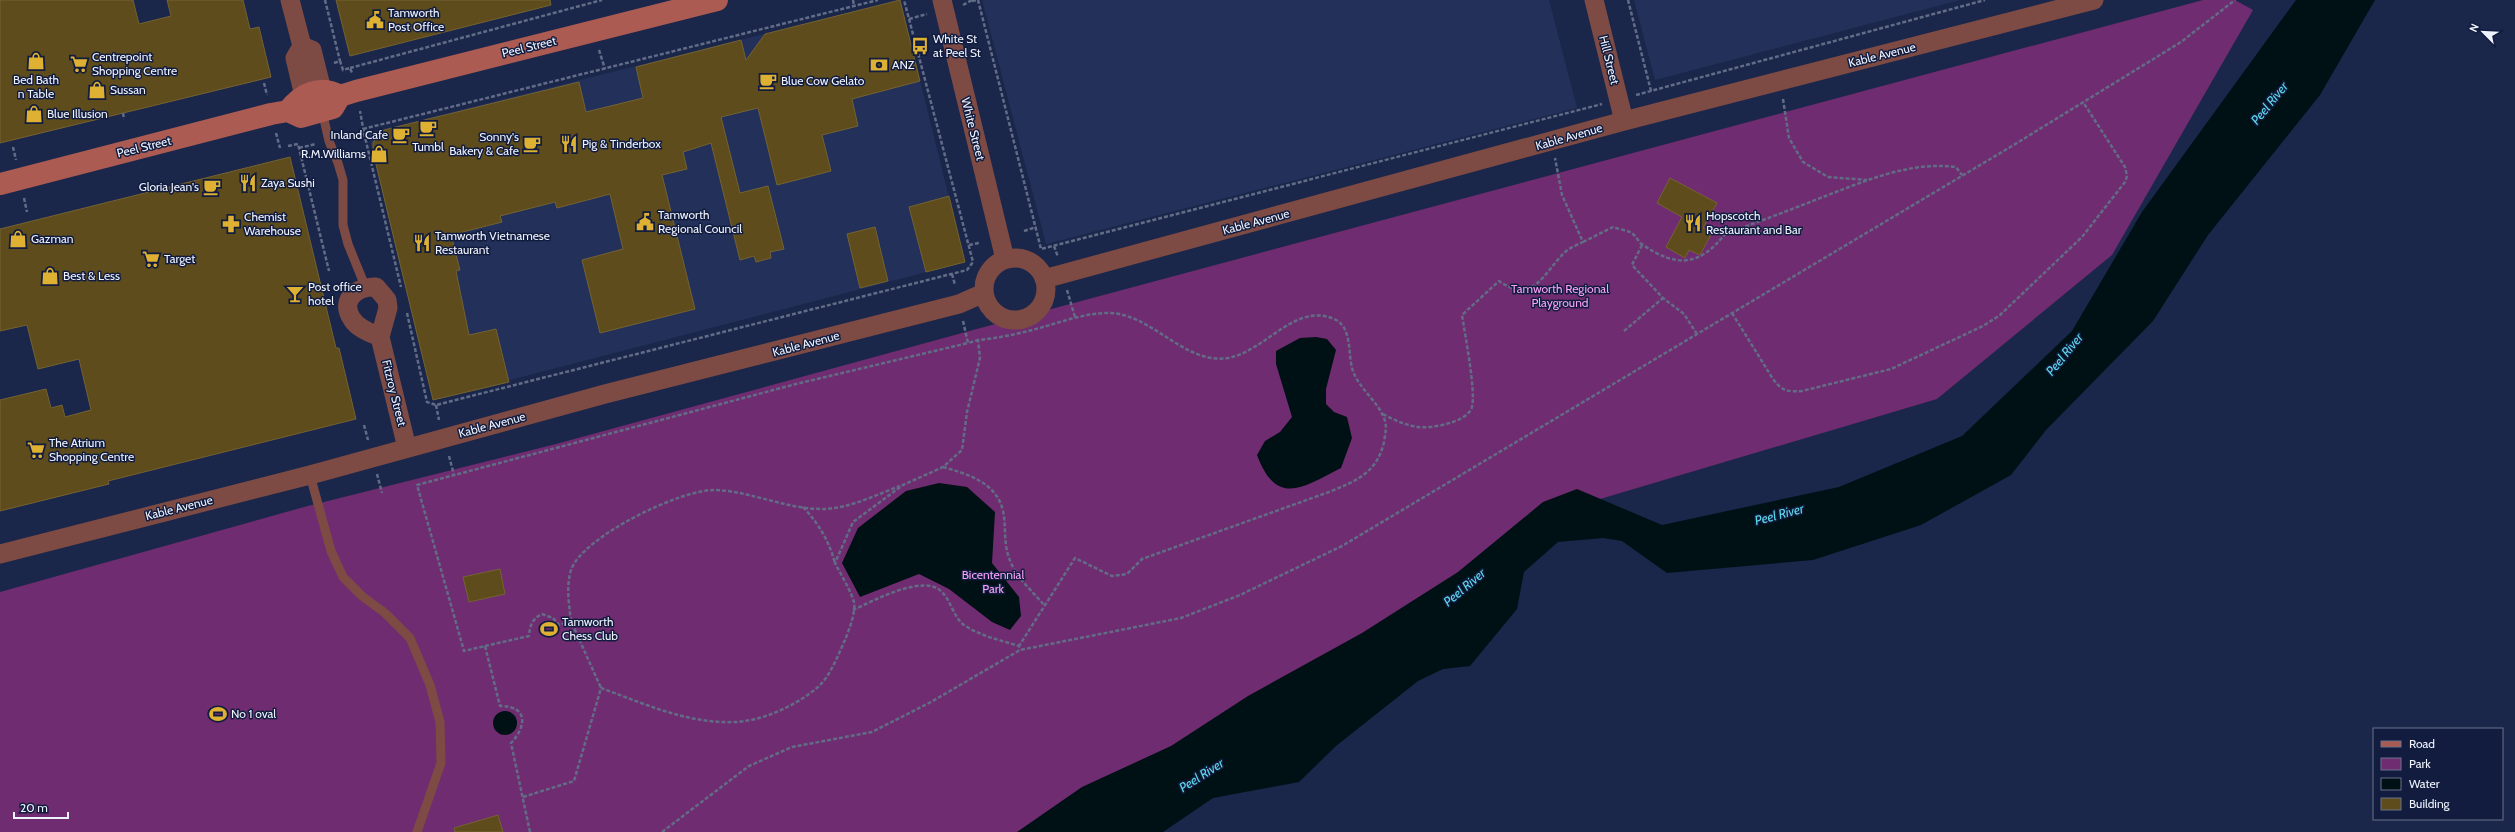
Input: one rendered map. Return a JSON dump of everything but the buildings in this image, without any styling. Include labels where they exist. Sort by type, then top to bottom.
[{"type":"main road","name":"Peel Street","points":[[0,184],[288,110],[298,98],[322,94],[717,0]]},
{"type":"main road","points":[[288,110],[301,117],[333,108],[322,94]]},
{"type":"street","points":[[290,0],[302,46],[312,50],[322,94]]},
{"type":"street","name":"White Street","points":[[942,0],[1005,259]]},
{"type":"street","name":"Hill Street","points":[[1594,0],[1624,121]]},
{"type":"street","name":"Kable Avenue","points":[[1044,279],[1624,121],[2094,0]]},
{"type":"street","points":[[1005,259],[1024,259],[1033,263],[1044,279],[1044,299],[1039,308],[1021,319],[1000,317],[986,302],[984,282],[989,272],[996,264],[1005,259]]},
{"type":"street","points":[[365,286],[357,289],[350,297],[349,307],[351,319],[360,328],[380,337]]},
{"type":"street","name":"Fitzroy Street","points":[[365,286],[376,287],[387,300],[388,308],[380,337],[407,448]]},
{"type":"street","name":"Kable Avenue","points":[[0,554],[310,475],[407,448],[959,304],[984,292]]},
{"type":"lane","points":[[322,112],[328,142],[338,163],[343,180],[343,225],[348,244],[365,286]]},
{"type":"lane","points":[[310,475],[331,551],[343,578],[362,596],[385,613],[410,638],[430,685],[440,722],[441,763],[418,832]]},
{"type":"path","points":[[325,0],[343,70],[602,0]]},
{"type":"path","points":[[853,0],[854,6]]},
{"type":"path","points":[[363,129],[878,0]]},
{"type":"path","points":[[406,309],[427,402],[436,405],[967,270],[973,262],[904,0]]},
{"type":"path","points":[[960,6],[978,0],[1041,249],[1619,100],[1985,0]]},
{"type":"path","points":[[1628,0],[1651,91]]},
{"type":"path","points":[[662,832],[750,766],[792,747],[872,732],[931,702],[1020,650],[1181,618],[1240,596],[1342,546],[1962,176],[2181,42],[2236,0]]},
{"type":"path","points":[[909,19],[927,14]]},
{"type":"path","points":[[598,44],[605,68]]},
{"type":"path","points":[[327,66],[340,61]]},
{"type":"path","points":[[350,68],[353,78]]},
{"type":"path","points":[[1780,81],[1789,138],[1803,162],[1828,177],[1868,180]]},
{"type":"path","points":[[264,83],[268,99]]},
{"type":"path","points":[[1732,313],[1773,379],[1781,389],[1788,392],[1802,391],[1891,369],[1983,326],[2000,315],[2082,237],[2127,176],[2125,167],[2083,102]]},
{"type":"path","points":[[123,113],[124,119]]},
{"type":"path","points":[[361,113],[363,129],[402,294]]},
{"type":"path","points":[[276,131],[280,148]]},
{"type":"path","points":[[337,139],[364,133]]},
{"type":"path","points":[[1551,142],[1562,195],[1583,242]]},
{"type":"path","points":[[299,148],[320,143]]},
{"type":"path","points":[[288,146],[298,144],[329,271]]},
{"type":"path","points":[[13,147],[17,165]]},
{"type":"path","points":[[571,621],[559,625],[553,618],[542,614],[535,618],[530,625],[529,636],[464,651],[417,485],[796,384],[978,340],[999,338],[1075,317],[1109,313],[1135,319],[1210,358],[1229,358],[1258,347],[1302,317],[1319,314],[1336,319],[1346,332],[1352,368],[1362,389],[1383,414],[1401,423],[1420,427],[1443,424],[1464,419],[1472,408],[1472,393],[1462,316],[1499,281],[1510,289],[1521,292],[1535,286],[1566,251],[1613,227],[1631,233],[1642,245],[1677,260],[1698,260],[1713,250],[1725,234],[1868,180],[1908,169],[1938,165],[1956,167],[1962,176]]},
{"type":"path","points":[[24,197],[27,212]]},
{"type":"path","points":[[1024,230],[1036,228]]},
{"type":"path","points":[[968,245],[979,243]]},
{"type":"path","points":[[1642,245],[1632,265],[1663,298],[1684,314],[1697,334]]},
{"type":"path","points":[[952,274],[955,285]]},
{"type":"path","points":[[1624,331],[1663,298]]},
{"type":"path","points":[[963,321],[968,343]]},
{"type":"path","points":[[523,797],[574,781],[601,688],[571,621],[569,593],[572,569],[590,544],[641,514],[684,495],[715,490],[803,507],[823,509],[844,505],[903,485],[943,466],[962,450],[967,412],[980,358],[978,340]]},
{"type":"path","points":[[436,405],[440,423]]},
{"type":"path","points":[[1018,646],[1075,558],[1112,576],[1126,574],[1142,559],[1263,517],[1353,482],[1373,469],[1382,449],[1387,428],[1383,414]]},
{"type":"path","points":[[448,453],[454,475]]},
{"type":"path","points":[[943,466],[969,474],[994,490],[1003,511],[1004,540],[1012,566],[1044,605]]},
{"type":"path","points":[[835,563],[853,522],[903,485]]},
{"type":"path","points":[[381,488],[382,493]]},
{"type":"path","points":[[601,688],[662,711],[701,721],[736,722],[764,717],[791,704],[818,686],[838,655],[850,629],[854,602],[835,563],[829,541],[815,519],[803,507]]},
{"type":"path","points":[[853,610],[887,595],[914,586],[930,586],[941,592],[963,624],[981,634],[1018,646],[1020,650]]},
{"type":"path","points":[[485,646],[500,706],[510,706],[519,711],[524,723],[520,734],[511,743],[530,832]]},
{"type":"shaded area","points":[[900,0],[965,262],[433,400],[368,133]]},
{"type":"shaded area","points":[[982,0],[1549,0],[1577,108],[1046,244]]},
{"type":"shaded area","points":[[1634,0],[1960,0],[1655,80]]},
{"type":"green space","name":"Bicentennial Park","points":[[2203,0],[2235,0],[2253,10],[2112,255],[1937,399],[1553,513],[1056,832],[0,832],[0,592],[304,507],[556,444],[973,330]]},
{"type":"water","name":"Peel River","points":[[2296,0],[2375,0],[2320,95],[2208,235],[2153,321],[2046,430],[2011,475],[1921,525],[1813,560],[1667,573],[1622,541],[1603,538],[1558,542],[1524,572],[1517,609],[1470,666],[1443,669],[1418,681],[1336,746],[1299,782],[1213,798],[1163,832],[1017,832],[1082,787],[1171,746],[1248,696],[1362,633],[1458,572],[1543,502],[1577,489],[1662,525],[1839,487],[1962,436],[2072,331],[2142,212]]},
{"type":"water","points":[[1316,337],[1327,339],[1336,350],[1326,389],[1326,404],[1334,412],[1347,417],[1352,438],[1341,468],[1303,486],[1292,488],[1282,487],[1273,482],[1265,472],[1257,455],[1265,441],[1280,432],[1292,417],[1276,364],[1276,351],[1300,338]]},
{"type":"water","points":[[939,483],[967,487],[995,512],[992,563],[1019,597],[1021,616],[1010,630],[992,622],[949,589],[919,574],[860,597],[842,563],[858,528],[906,491]]},
{"type":"water","points":[[505,711],[514,714],[517,723],[514,732],[505,735],[496,732],[493,723],[496,714]]},
{"type":"place","name":"Tamworth Post Office","points":[[375,20]]},
{"type":"place","name":"White St at Peel St","points":[[920,46]]},
{"type":"place","name":"Bed Bath n Table","points":[[36,61]]},
{"type":"place","name":"Centrepoint Shopping Centre","points":[[79,64]]},
{"type":"place","name":"ANZ","points":[[879,65]]},
{"type":"place","name":"Blue Cow Gelato","points":[[768,81]]},
{"type":"place","name":"Sussan","points":[[97,90]]},
{"type":"place","name":"Blue Illusion","points":[[34,114]]},
{"type":"place","name":"Tumbl","points":[[428,128]]},
{"type":"place","name":"Inland Cafe","points":[[401,135]]},
{"type":"place","name":"Sonny's Bakery & Cafe","points":[[532,144]]},
{"type":"place","name":"Pig & Tinderbox","points":[[569,144]]},
{"type":"place","name":"R.M.Williams","points":[[379,154]]},
{"type":"place","name":"Zaya Sushi","points":[[248,183]]},
{"type":"place","name":"Gloria Jean's","points":[[212,187]]},
{"type":"place","name":"Tamworth Regional Council","points":[[645,222]]},
{"type":"place","name":"Hopscotch Restaurant and Bar","points":[[1693,223]]},
{"type":"place","name":"Chemist Warehouse","points":[[231,224]]},
{"type":"place","name":"Gazman","points":[[18,239]]},
{"type":"place","name":"Tamworth Vietnamese Restaurant","points":[[422,243]]},
{"type":"place","name":"Target","points":[[151,259]]},
{"type":"place","name":"Best & Less","points":[[50,276]]},
{"type":"place","name":"Post office hotel","points":[[295,294]]},
{"type":"place","name":"The Atrium Shopping Centre","points":[[36,450]]},
{"type":"place","name":"Tamworth Chess Club","points":[[549,629]]},
{"type":"place","name":"No 1 oval","points":[[218,714]]},
{"type":"park label","name":"Tamworth Regional Playground","points":[[1560,296]]}]
